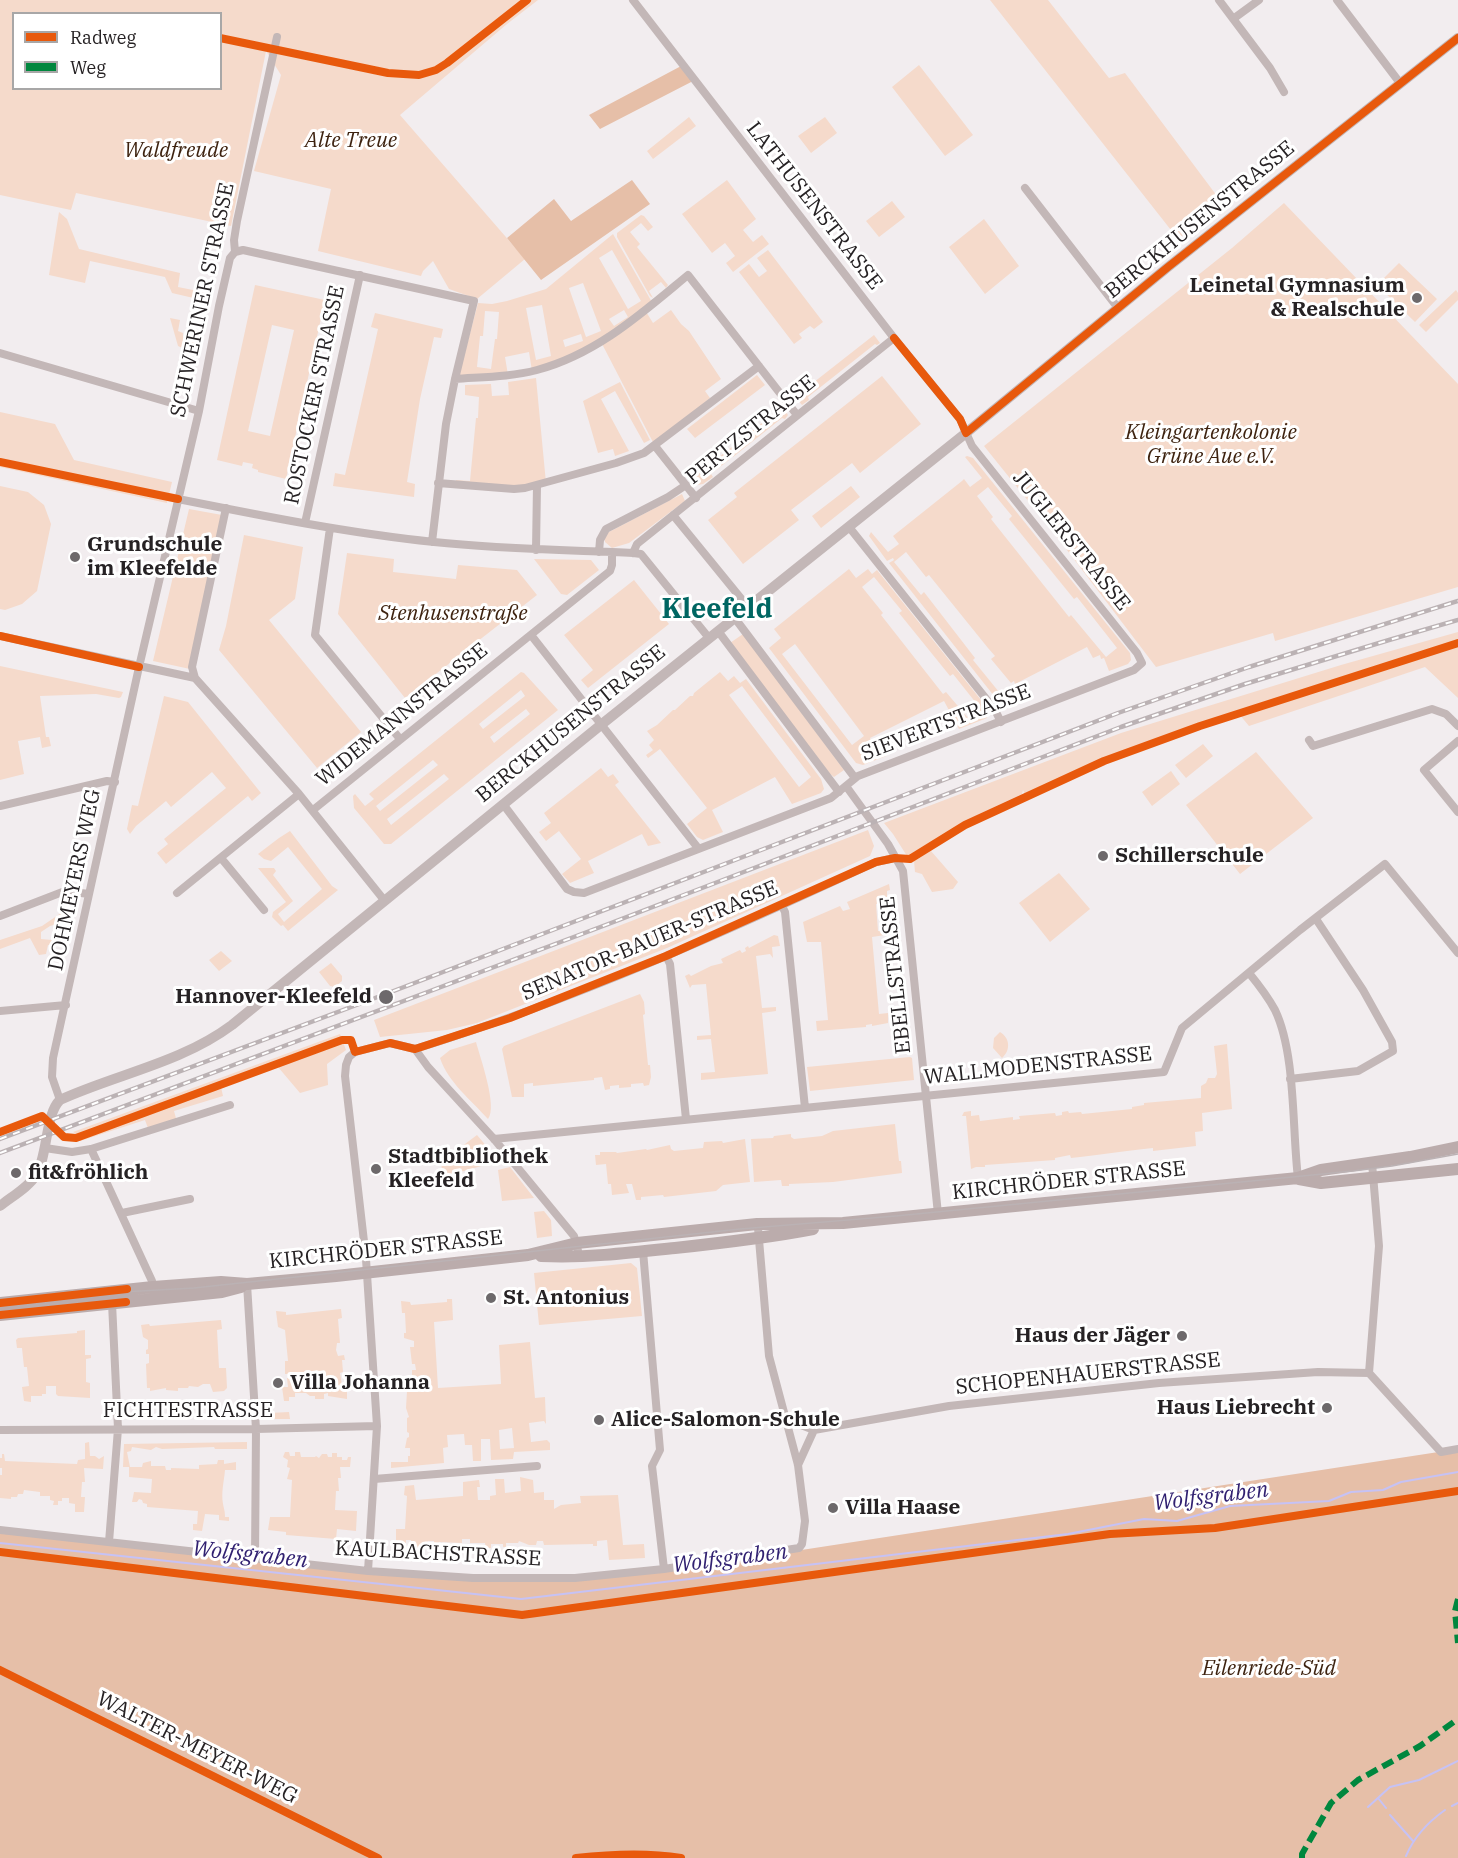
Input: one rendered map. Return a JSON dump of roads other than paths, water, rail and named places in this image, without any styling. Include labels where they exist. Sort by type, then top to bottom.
[{"type":"main road","name":"KIRCHRÖDER STRASSE","points":[[0,1315],[112,1303],[153,1293],[221,1282],[247,1284],[367,1266],[528,1255],[580,1258],[843,1222],[1298,1179],[1322,1170],[1458,1147]]},
{"type":"main road","points":[[1434,1152],[1428,1163],[1434,1172]]},
{"type":"main road","name":"KIRCHRÖDER STRASSE","points":[[1298,1179],[1321,1183],[1458,1169]]},
{"type":"main road","name":"KIRCHRÖDER STRASSE","points":[[528,1255],[577,1243],[757,1224],[843,1222]]},
{"type":"main road","name":"KIRCHRÖDER STRASSE","points":[[0,1303],[153,1293]]},
{"type":"street","name":"LATHUSENSTRASSE","points":[[633,0],[894,338],[960,419],[966,433]]},
{"type":"street","points":[[1219,0],[1270,68],[1284,93]]},
{"type":"street","points":[[1233,19],[1259,0]]},
{"type":"street","points":[[1337,0],[1400,83]]},
{"type":"street","name":"SCHWERINER STRASSE","points":[[140,667],[199,411],[230,258],[235,252],[237,221],[277,37]]},
{"type":"street","name":"BERCKHUSENSTRASSE","points":[[56,1104],[190,1051],[212,1040],[232,1025],[734,617],[1458,38]]},
{"type":"street","points":[[1025,188],[1118,308]]},
{"type":"street","points":[[235,252],[243,250],[474,301],[455,379],[438,483],[432,542]]},
{"type":"street","name":"ROSTOCKER STRASSE","points":[[305,523],[360,275]]},
{"type":"street","points":[[455,379],[508,375],[560,363],[612,336],[688,275],[797,415]]},
{"type":"street","name":"PERTZSTRASSE","points":[[633,552],[637,544],[894,338]]},
{"type":"street","points":[[0,353],[199,411]]},
{"type":"street","points":[[438,483],[514,489],[537,485],[631,459],[655,446],[759,366]]},
{"type":"street","name":"JUGLERSTRASSE","points":[[966,433],[972,446],[1137,653],[1142,663],[1134,670]]},
{"type":"street","points":[[655,446],[696,498]]},
{"type":"street","points":[[536,550],[537,485]]},
{"type":"street","name":"PERTZSTRASSE","points":[[599,552],[600,540],[606,529],[686,485]]},
{"type":"street","points":[[178,499],[330,528],[432,542],[536,550],[633,552]]},
{"type":"street","points":[[226,508],[192,667],[195,678],[313,810],[384,900]]},
{"type":"street","points":[[673,516],[747,607]]},
{"type":"street","points":[[849,527],[996,710],[1000,722]]},
{"type":"street","points":[[330,528],[315,635],[400,739]]},
{"type":"street","name":"WIDEMANNSTRASSE","points":[[313,810],[610,571],[612,552]]},
{"type":"street","name":"EBELLSTRASSE","points":[[633,552],[641,554],[713,635],[879,831],[903,871],[938,1214]]},
{"type":"street","points":[[734,617],[855,778]]},
{"type":"street","points":[[531,635],[698,848]]},
{"type":"street","points":[[0,636],[195,678]]},
{"type":"street","name":"DOHMEYERS WEG","points":[[56,1104],[52,1077],[53,1058],[140,667]]},
{"type":"street","name":"SIEVERTSTRASSE","points":[[503,804],[567,889],[584,893],[831,798],[855,778],[1134,670]]},
{"type":"street","points":[[1309,740],[1313,746],[1432,709],[1440,710],[1458,726]]},
{"type":"street","points":[[1458,741],[1424,770],[1458,812]]},
{"type":"street","points":[[0,806],[107,781],[115,782]]},
{"type":"street","points":[[177,893],[299,794]]},
{"type":"street","points":[[221,858],[264,910]]},
{"type":"street","name":"SENATOR-BAUER-STRASSE","points":[[415,1049],[510,1018],[666,956],[876,862],[896,858]]},
{"type":"street","name":"WALLMODENSTRASSE","points":[[494,1139],[1164,1072],[1182,1028],[1385,864],[1458,954]]},
{"type":"street","points":[[0,916],[65,891],[89,894]]},
{"type":"street","points":[[782,906],[785,912],[804,1108]]},
{"type":"street","points":[[1290,1079],[1358,1071],[1393,1052],[1392,1042],[1363,990],[1316,919]]},
{"type":"street","points":[[666,956],[670,964],[686,1119]]},
{"type":"street","points":[[1249,973],[1275,1011],[1285,1041],[1298,1179]]},
{"type":"street","points":[[0,1011],[66,1005]]},
{"type":"street","points":[[368,1571],[377,1426],[367,1266],[345,1076],[349,1058],[355,1052],[390,1043],[415,1049],[428,1067],[494,1139],[574,1236],[580,1258]]},
{"type":"street","points":[[0,1206],[35,1178],[56,1104]]},
{"type":"street","points":[[45,1148],[72,1152],[91,1149],[230,1105]]},
{"type":"street","points":[[91,1149],[152,1281],[153,1293]]},
{"type":"street","points":[[1372,1163],[1379,1246],[1369,1373],[1441,1452],[1458,1449]]},
{"type":"street","points":[[122,1213],[190,1198]]},
{"type":"street","points":[[758,1233],[769,1356],[798,1465]]},
{"type":"street","points":[[643,1251],[660,1450],[652,1466],[664,1569]]},
{"type":"street","points":[[247,1284],[256,1429],[255,1558]]},
{"type":"street","points":[[108,1542],[118,1429],[112,1303]]},
{"type":"street","name":"SCHOPENHAUERSTRASSE","points":[[814,1430],[949,1406],[1159,1383],[1318,1372],[1369,1373]]},
{"type":"street","points":[[785,1419],[814,1430],[798,1465]]},
{"type":"street","name":"FICHTESTRASSE","points":[[0,1430],[377,1426]]},
{"type":"street","name":"KAULBACHSTRASSE","points":[[0,1530],[368,1571],[473,1578],[575,1578],[664,1569],[801,1546],[805,1521],[798,1465]]},
{"type":"street","points":[[374,1479],[537,1466]]},
{"type":"waterway","name":"Wolfsgraben","points":[[0,1543],[521,1599],[1068,1534],[1144,1519],[1177,1521],[1230,1506],[1329,1501],[1351,1492],[1383,1490],[1401,1482],[1458,1472]]},
{"type":"waterway","points":[[1368,1807],[1390,1787],[1419,1780],[1458,1761]]},
{"type":"waterway","points":[[1378,1798],[1386,1808]]},
{"type":"waterway","points":[[1452,1806],[1458,1803]]},
{"type":"waterway","points":[[1406,1856],[1422,1830],[1445,1810]]},
{"type":"waterway","points":[[1390,1815],[1413,1841]]},
{"type":"tram line","points":[[0,1305],[122,1292],[194,1288],[740,1229],[1353,1171],[1458,1154]]},
{"type":"railway","points":[[0,1139],[391,992],[1118,713],[1249,667],[1458,601]]},
{"type":"railway","points":[[0,1153],[611,923],[1121,727],[1245,684],[1458,620]]},
{"type":"place","name":"Leinetal Gymnasium & Realschule","points":[[1417,298]]},
{"type":"place","name":"Grundschule im Kleefelde","points":[[75,557]]},
{"type":"place","name":"Schillerschule","points":[[1103,856]]},
{"type":"place","name":"Hannover-Kleefeld","points":[[386,997]]},
{"type":"place","name":"Stadtbibliothek Kleefeld","points":[[376,1169]]},
{"type":"place","name":"fit&fröhlich","points":[[16,1173]]},
{"type":"place","name":"St. Antonius","points":[[491,1298]]},
{"type":"place","name":"Haus der Jäger","points":[[1182,1336]]},
{"type":"place","name":"Villa Johanna","points":[[278,1383]]},
{"type":"place","name":"Haus Liebrecht","points":[[1327,1408]]},
{"type":"place","name":"Alice-Salomon-Schule","points":[[599,1420]]},
{"type":"place","name":"Villa Haase","points":[[833,1508]]},
{"type":"district","name":"Kleefeld","points":[[717,610]]},
{"type":"park label","name":"Alte Treue","points":[[351,141]]},
{"type":"park label","name":"Waldfreude","points":[[176,151]]},
{"type":"park label","name":"Kleingartenkolonie Grüne Aue e.V.","points":[[1211,445]]},
{"type":"park label","name":"Stenhusenstraße","points":[[453,614]]},
{"type":"park label","name":"Eilenriede-Süd","points":[[1269,1669]]}]
